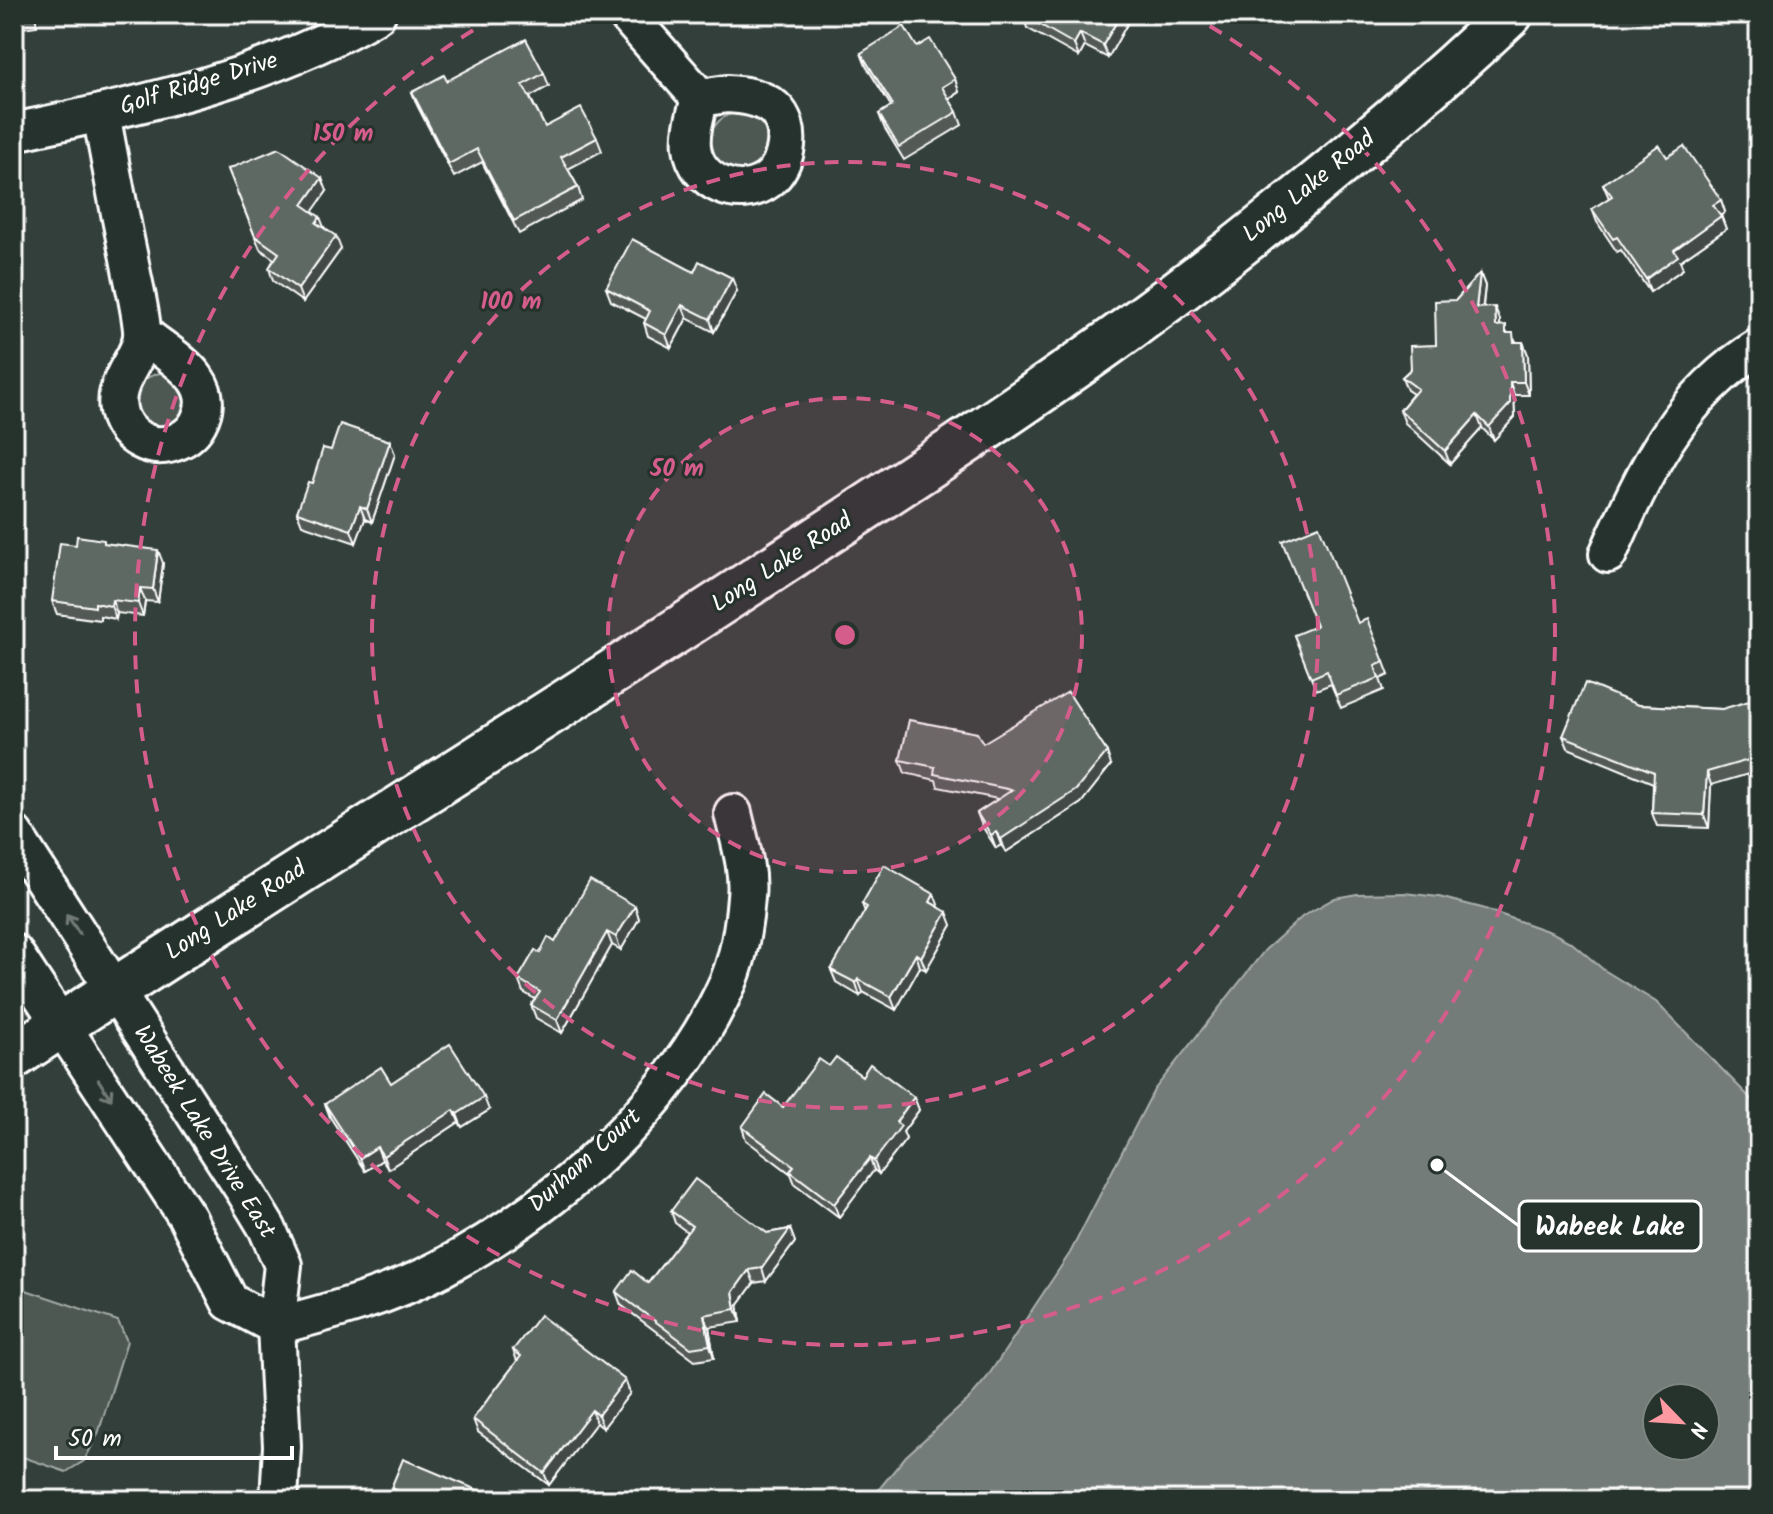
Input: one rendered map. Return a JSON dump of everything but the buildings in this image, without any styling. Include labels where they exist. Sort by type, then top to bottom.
[{"type":"main road","name":"Long Lake Road","points":[[14,1056],[989,427],[1130,328],[1267,222],[1382,128],[1510,14]]},
{"type":"street","name":"Golf Ridge Drive","points":[[14,132],[221,83],[272,64],[377,14]]},
{"type":"street","points":[[626,14],[700,98]]},
{"type":"street","points":[[101,113],[143,334]]},
{"type":"street","points":[[1608,554],[1634,495],[1671,429],[1703,392],[1759,347]]},
{"type":"street","name":"Durham Court","points":[[276,1326],[409,1284],[463,1256],[558,1189],[638,1117],[690,1050],[730,977],[747,894],[744,859],[733,813]]},
{"type":"street","name":"Wabeek Lake Drive East","points":[[14,834],[267,1228],[283,1265],[276,1326],[282,1446],[279,1500]]},
{"type":"street","points":[[14,953],[187,1217],[230,1302],[276,1326]]},
{"type":"shaded area","points":[[739,113],[760,121],[768,142],[760,163],[739,171],[718,163],[710,142],[718,121]]},
{"type":"shaded area","points":[[160,373],[170,374],[186,387],[185,418],[157,431],[137,418],[136,402],[138,389],[145,379]]},
{"type":"shaded area","points":[[1404,893],[1439,897],[1482,908],[1553,933],[1656,1002],[1759,1107],[1759,1500],[870,1500],[906,1456],[968,1400],[986,1379],[1070,1253],[1154,1090],[1265,950],[1303,916],[1335,898]]},
{"type":"shaded area","points":[[14,1286],[118,1321],[127,1341],[98,1434],[84,1461],[66,1472],[14,1454]]},
{"type":"place","name":"Wabeek Lake","points":[[1437,1165]]}]
